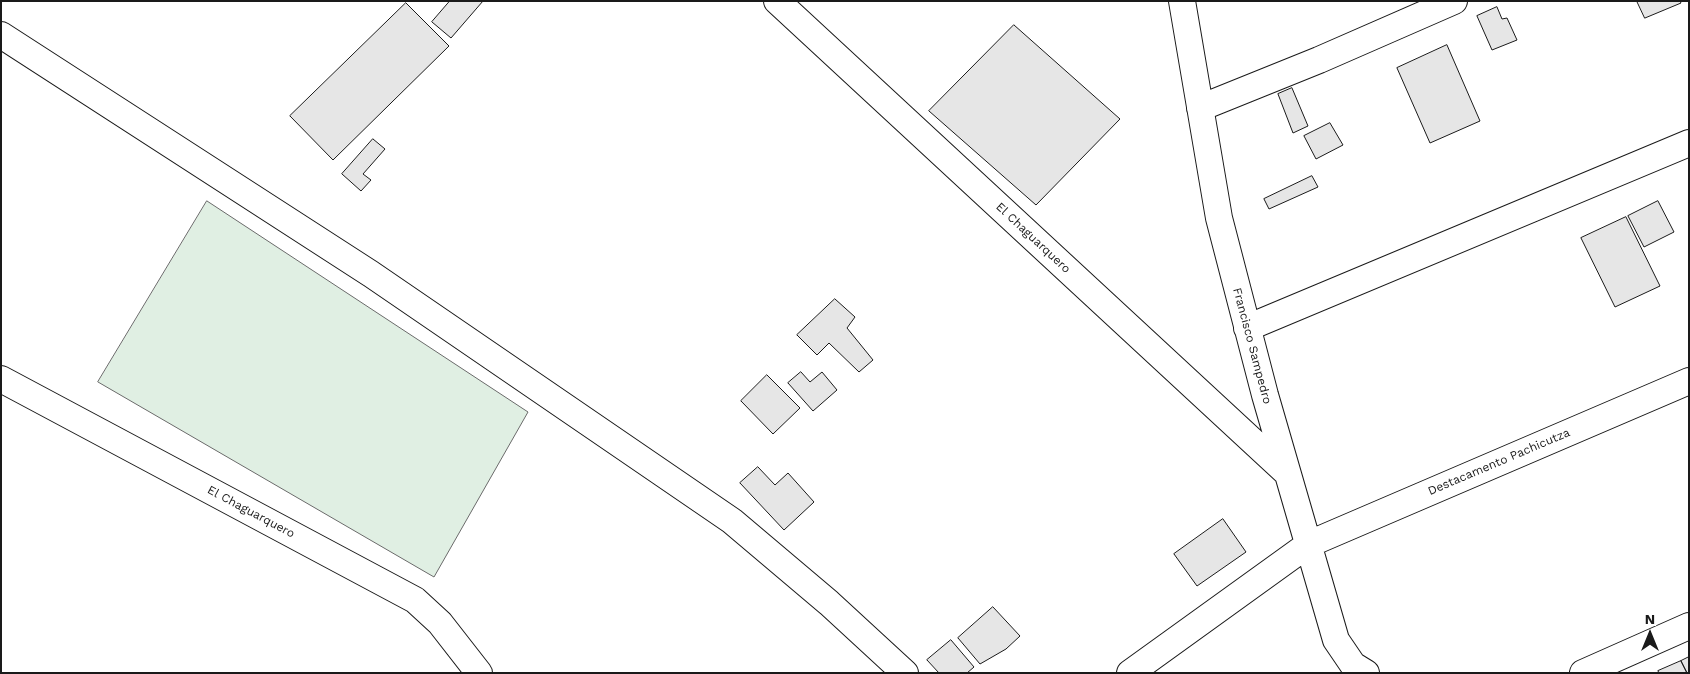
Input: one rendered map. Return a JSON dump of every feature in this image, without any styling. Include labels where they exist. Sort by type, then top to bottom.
[{"type":"street","name":"El Chaguarquero","points":[[778,1],[1288,474]]},
{"type":"street","name":"Francisco Sampedro","points":[[1182,1],[1219,218],[1247,328],[1336,640],[1354,665],[1366,673]]},
{"type":"street","points":[[1200,108],[1319,60],[1454,1]]},
{"type":"street","points":[[1,35],[371,274],[663,472],[732,522],[829,603],[904,673]]},
{"type":"street","points":[[1247,328],[1689,143]]},
{"type":"street","name":"El Chaguarquero","points":[[1,379],[415,600],[440,623],[479,673]]},
{"type":"street","name":"Destacamento Pachicutza","points":[[1130,673],[1309,544],[1689,381]]},
{"type":"street","points":[[1583,673],[1689,626]]},
{"type":"green space","points":[[207,201],[528,412],[434,577],[98,382]]},
{"type":"building","points":[[450,1],[483,1],[451,38],[432,22]]},
{"type":"building","points":[[1637,1],[1680,1],[1681,3],[1645,18]]},
{"type":"building","points":[[406,3],[449,46],[333,160],[290,116]]},
{"type":"building","points":[[1497,7],[1502,19],[1507,18],[1517,40],[1492,50],[1477,16]]},
{"type":"building","points":[[1014,25],[1120,119],[1036,205],[929,111]]},
{"type":"building","points":[[1447,45],[1480,121],[1430,143],[1397,68]]},
{"type":"building","points":[[1292,88],[1308,126],[1293,133],[1278,94]]},
{"type":"building","points":[[1330,123],[1343,145],[1316,159],[1304,136]]},
{"type":"building","points":[[373,139],[385,149],[363,174],[371,180],[361,191],[342,174]]},
{"type":"building","points":[[1312,176],[1318,187],[1269,209],[1264,199]]},
{"type":"building","points":[[1658,201],[1674,232],[1644,247],[1628,216]]},
{"type":"building","points":[[1626,217],[1660,286],[1615,307],[1581,238]]},
{"type":"building","points":[[835,299],[855,317],[847,328],[873,360],[859,372],[829,343],[817,355],[797,335]]},
{"type":"building","points":[[801,372],[810,382],[822,372],[837,390],[813,411],[788,383]]},
{"type":"building","points":[[767,375],[800,408],[773,434],[741,401]]},
{"type":"building","points":[[758,467],[775,485],[788,473],[814,502],[784,530],[740,483]]},
{"type":"building","points":[[1223,519],[1246,552],[1197,586],[1174,554]]},
{"type":"building","points":[[993,607],[1020,636],[1006,649],[980,664],[958,638]]},
{"type":"building","points":[[951,640],[974,667],[967,673],[939,673],[927,660]]},
{"type":"building","points":[[1689,657],[1689,673],[1687,673],[1681,661]]},
{"type":"building","points":[[1681,661],[1687,673],[1659,673],[1658,671]]}]
